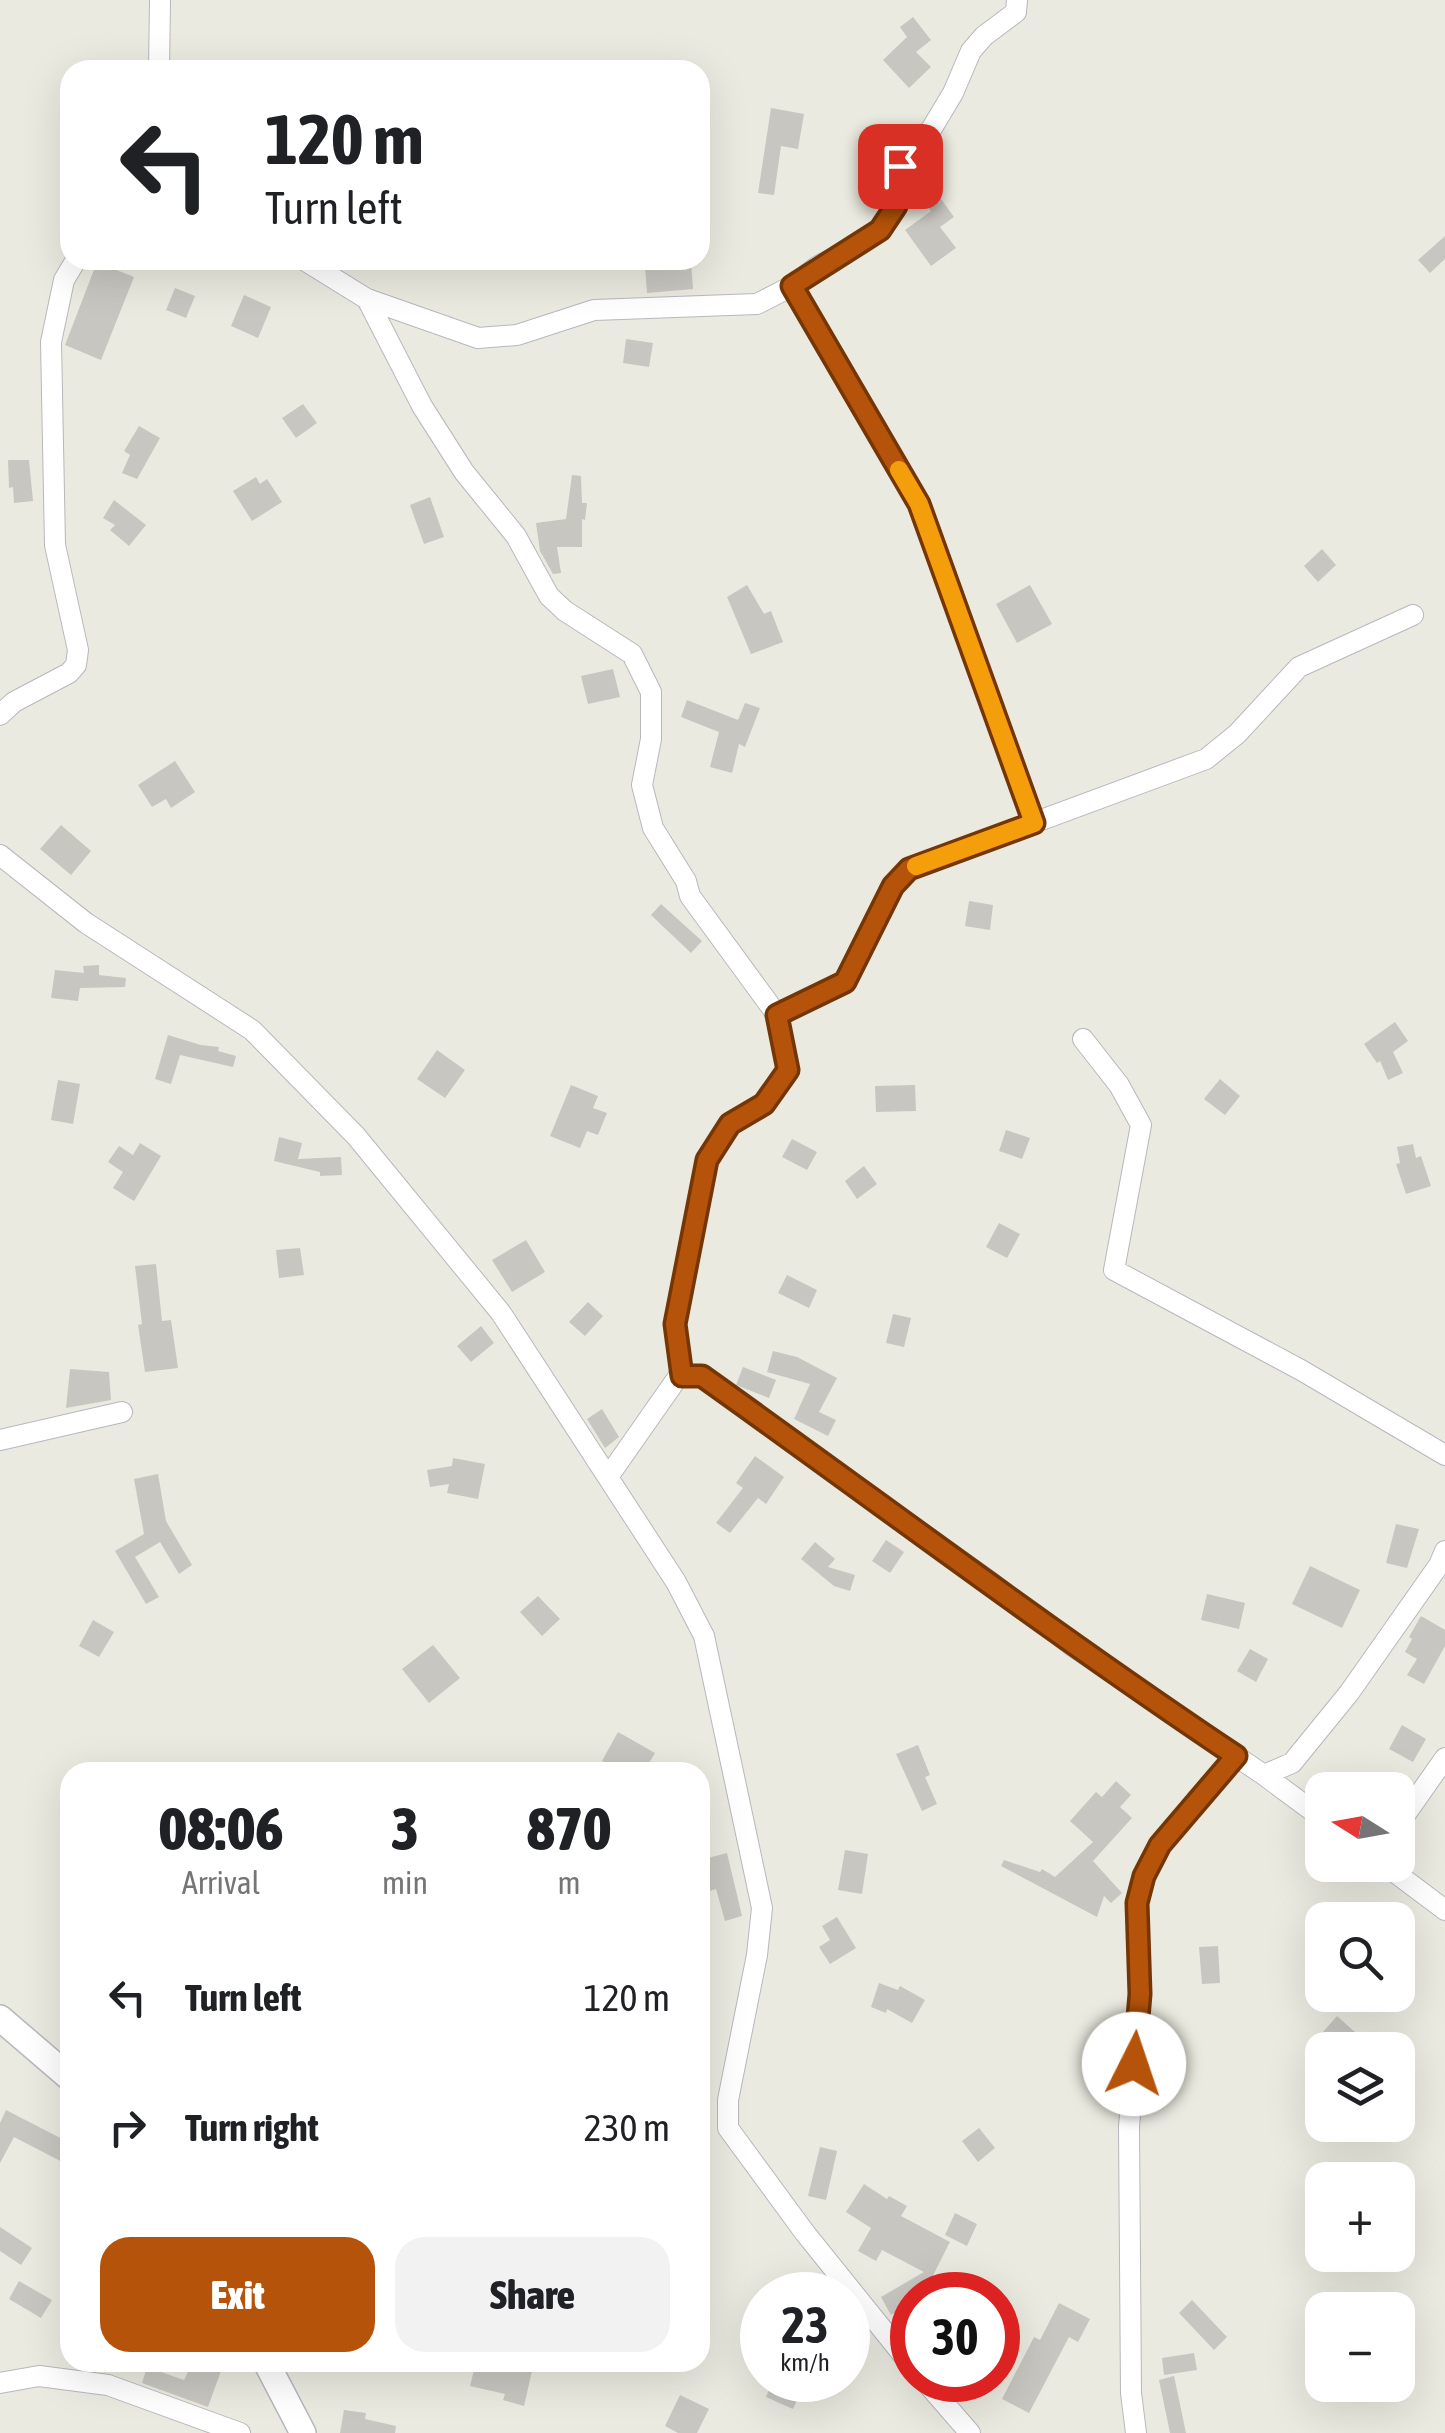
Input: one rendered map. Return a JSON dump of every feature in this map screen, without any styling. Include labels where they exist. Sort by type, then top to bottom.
[{"type":"street","points":[[158,60],[160,0]]},
{"type":"street","points":[[320,270],[367,299],[478,338],[517,335],[594,310],[757,304],[880,230],[896,206],[900,166],[932,128],[972,52],[984,36],[1016,12],[1017,0]]},
{"type":"street","points":[[0,716],[14,702],[76,666],[78,650],[55,544],[51,342],[64,280],[70,270]]},
{"type":"street","points":[[792,286],[919,504],[1034,823]]},
{"type":"street","points":[[367,299],[422,406],[464,472],[516,536],[549,596],[565,611],[632,654],[651,692],[651,739],[642,785],[653,828],[686,882],[690,896],[777,1015],[788,1070],[764,1104],[730,1124],[707,1160],[675,1324],[682,1376],[608,1477]]},
{"type":"street","points":[[777,1015],[845,982],[893,886],[909,869],[1206,759],[1237,734],[1299,667],[1414,616]]},
{"type":"street","points":[[0,855],[86,923],[252,1030],[356,1136],[501,1313],[676,1582],[704,1636],[762,1908],[757,1956],[728,2100],[728,2128],[890,2339]]},
{"type":"street","points":[[1082,1039],[1119,1085],[1141,1125],[1114,1270],[1301,1370],[1445,1455]]},
{"type":"street","points":[[682,1376],[702,1376],[989,1581],[1074,1647],[1305,1805]]},
{"type":"street","points":[[0,1440],[122,1412]]},
{"type":"street","points":[[1264,1775],[1292,1763],[1349,1693],[1445,1551]]},
{"type":"street","points":[[1136,2433],[1131,2392],[1129,2127],[1140,1994],[1137,1903],[1144,1876],[1160,1845],[1236,1756]]},
{"type":"street","points":[[1415,1801],[1445,1758]]},
{"type":"street","points":[[1407,1882],[1445,1910]]},
{"type":"street","points":[[0,2018],[60,2069]]},
{"type":"street","points":[[271,2372],[303,2433]]},
{"type":"street","points":[[0,2383],[39,2376],[108,2385],[240,2433]]},
{"type":"street","points":[[943,2402],[970,2433]]},
{"type":"building","points":[[913,17],[931,40],[916,52],[931,67],[909,88],[883,60],[907,37],[900,27]]},
{"type":"building","points":[[771,108],[804,114],[798,149],[781,146],[774,195],[758,193]]},
{"type":"building","points":[[923,174],[954,217],[940,227],[956,248],[931,266],[905,230],[931,211],[912,184]]},
{"type":"building","points":[[1445,236],[1445,259],[1430,273],[1418,260]]},
{"type":"building","points":[[94,270],[117,270],[134,277],[101,360],[65,345]]},
{"type":"building","points":[[645,270],[692,270],[693,289],[647,293]]},
{"type":"building","points":[[175,288],[195,296],[186,318],[166,310]]},
{"type":"building","points":[[244,295],[271,307],[258,338],[231,326]]},
{"type":"building","points":[[626,339],[653,343],[649,367],[623,363]]},
{"type":"building","points":[[303,404],[317,423],[296,438],[282,418]]},
{"type":"building","points":[[139,426],[160,438],[137,479],[122,473],[130,455],[124,451]]},
{"type":"building","points":[[8,460],[29,460],[33,501],[14,503]]},
{"type":"building","points":[[572,475],[581,476],[582,503],[587,503],[585,520],[582,519],[582,547],[557,547],[561,573],[553,574],[540,551],[536,523],[566,519]]},
{"type":"building","points":[[256,477],[260,484],[267,479],[282,502],[252,521],[233,491]]},
{"type":"building","points":[[430,497],[444,537],[424,544],[410,505]]},
{"type":"building","points":[[114,500],[146,525],[129,546],[110,530],[115,525],[103,518]]},
{"type":"building","points":[[1322,549],[1336,565],[1318,582],[1304,566]]},
{"type":"building","points":[[747,585],[764,614],[771,611],[783,642],[751,654],[727,597]]},
{"type":"building","points":[[1030,585],[1052,624],[1017,643],[996,604]]},
{"type":"building","points":[[613,669],[620,697],[588,704],[581,676]]},
{"type":"building","points":[[687,700],[738,720],[745,703],[760,708],[745,747],[739,744],[732,773],[710,767],[719,732],[681,717]]},
{"type":"building","points":[[175,761],[195,792],[171,808],[166,799],[152,807],[138,785]]},
{"type":"building","points":[[61,825],[91,851],[71,875],[40,849]]},
{"type":"building","points":[[969,901],[993,905],[990,930],[965,926]]},
{"type":"building","points":[[661,904],[702,941],[691,953],[651,915]]},
{"type":"building","points":[[99,965],[99,975],[126,978],[125,987],[80,988],[78,1001],[51,998],[55,970],[84,973],[83,966]]},
{"type":"building","points":[[1395,1022],[1408,1041],[1393,1052],[1403,1073],[1388,1080],[1380,1061],[1377,1063],[1364,1044]]},
{"type":"building","points":[[168,1035],[219,1047],[218,1051],[236,1056],[233,1067],[180,1055],[171,1084],[155,1079]]},
{"type":"building","points":[[437,1050],[465,1070],[445,1098],[417,1079]]},
{"type":"building","points":[[1220,1079],[1240,1096],[1225,1115],[1204,1099]]},
{"type":"building","points":[[58,1080],[80,1084],[73,1124],[51,1120]]},
{"type":"building","points":[[571,1085],[598,1096],[593,1108],[607,1113],[598,1135],[587,1131],[580,1148],[550,1136]]},
{"type":"building","points":[[915,1085],[916,1111],[876,1112],[875,1086]]},
{"type":"building","points":[[1006,1130],[1030,1138],[1022,1159],[999,1151]]},
{"type":"building","points":[[279,1137],[302,1143],[298,1159],[341,1157],[342,1175],[320,1176],[320,1172],[274,1161]]},
{"type":"building","points":[[792,1139],[817,1152],[807,1170],[782,1157]]},
{"type":"building","points":[[140,1143],[161,1156],[134,1201],[113,1188],[123,1172],[108,1162],[119,1146],[133,1155]]},
{"type":"building","points":[[1413,1144],[1431,1186],[1406,1194],[1396,1164],[1400,1163],[1397,1147]]},
{"type":"building","points":[[864,1166],[877,1184],[857,1199],[845,1181]]},
{"type":"building","points":[[999,1223],[1020,1234],[1007,1258],[986,1247]]},
{"type":"building","points":[[526,1240],[545,1272],[512,1292],[492,1260]]},
{"type":"building","points":[[300,1248],[304,1275],[279,1278],[276,1250]]},
{"type":"building","points":[[156,1264],[162,1321],[171,1320],[178,1368],[145,1372],[135,1266]]},
{"type":"building","points":[[787,1275],[817,1290],[809,1308],[778,1293]]},
{"type":"building","points":[[588,1302],[603,1316],[585,1336],[569,1322]]},
{"type":"building","points":[[893,1314],[911,1318],[904,1347],[886,1343]]},
{"type":"building","points":[[481,1326],[494,1343],[471,1362],[457,1346]]},
{"type":"building","points":[[773,1351],[797,1357],[837,1378],[819,1412],[836,1420],[828,1436],[794,1419],[810,1384],[767,1372]]},
{"type":"building","points":[[743,1367],[776,1380],[769,1398],[736,1385]]},
{"type":"building","points":[[70,1369],[109,1372],[111,1400],[66,1408]]},
{"type":"building","points":[[602,1409],[619,1437],[605,1448],[587,1419]]},
{"type":"building","points":[[755,1456],[784,1477],[766,1504],[758,1498],[730,1533],[716,1523],[743,1488],[736,1483]]},
{"type":"building","points":[[453,1458],[485,1464],[478,1499],[447,1493],[449,1484],[430,1487],[427,1470],[452,1466]]},
{"type":"building","points":[[158,1474],[166,1521],[192,1565],[179,1574],[160,1542],[135,1557],[159,1597],[146,1604],[115,1551],[144,1534],[134,1479]]},
{"type":"building","points":[[1396,1524],[1419,1529],[1407,1568],[1386,1563]]},
{"type":"building","points":[[886,1540],[904,1552],[890,1573],[872,1561]]},
{"type":"building","points":[[815,1542],[835,1559],[828,1567],[855,1575],[850,1591],[834,1586],[801,1559]]},
{"type":"building","points":[[1310,1566],[1360,1590],[1342,1628],[1292,1604]]},
{"type":"building","points":[[1207,1594],[1245,1603],[1239,1629],[1201,1620]]},
{"type":"building","points":[[538,1596],[560,1619],[542,1636],[520,1612]]},
{"type":"building","points":[[1421,1616],[1445,1630],[1445,1646],[1424,1684],[1407,1675],[1417,1659],[1405,1652]]},
{"type":"building","points":[[93,1620],[114,1632],[99,1657],[79,1646]]},
{"type":"building","points":[[433,1645],[460,1678],[429,1703],[402,1669]]},
{"type":"building","points":[[1250,1649],[1268,1659],[1256,1682],[1237,1671]]},
{"type":"building","points":[[1402,1725],[1426,1739],[1413,1762],[1389,1749]]},
{"type":"building","points":[[618,1732],[655,1753],[650,1762],[602,1761]]},
{"type":"building","points":[[918,1745],[930,1775],[925,1777],[937,1804],[922,1811],[896,1754]]},
{"type":"building","points":[[1116,1781],[1131,1795],[1120,1807],[1132,1818],[1093,1861],[1122,1893],[1111,1903],[1104,1896],[1097,1917],[1001,1866],[1004,1860],[1040,1872],[1042,1869],[1055,1877],[1093,1842],[1070,1821],[1096,1792],[1102,1797]]},
{"type":"building","points":[[845,1850],[868,1854],[862,1894],[838,1890]]},
{"type":"building","points":[[727,1853],[742,1916],[725,1921],[716,1889],[710,1891],[710,1857]]},
{"type":"building","points":[[837,1917],[856,1948],[830,1964],[819,1947],[830,1940],[822,1926]]},
{"type":"building","points":[[1218,1946],[1220,1983],[1202,1984],[1199,1947]]},
{"type":"building","points":[[879,1983],[898,1990],[900,1986],[925,2000],[912,2023],[887,2009],[886,2013],[871,2007]]},
{"type":"building","points":[[1337,2016],[1355,2032],[1323,2032]]},
{"type":"building","points":[[6,2110],[60,2138],[60,2161],[14,2137],[0,2163],[0,2123]]},
{"type":"building","points":[[979,2128],[995,2148],[978,2162],[962,2141]]},
{"type":"building","points":[[820,2147],[837,2151],[826,2200],[808,2196]]},
{"type":"building","points":[[864,2184],[907,2206],[901,2216],[950,2242],[935,2272],[924,2272],[882,2250],[876,2261],[858,2251],[871,2228],[846,2212]]},
{"type":"building","points":[[955,2213],[977,2224],[967,2246],[945,2235]]},
{"type":"building","points":[[0,2227],[32,2248],[21,2265],[0,2251]]},
{"type":"building","points":[[19,2281],[52,2300],[41,2318],[9,2299]]},
{"type":"building","points":[[890,2292],[890,2313],[881,2297]]},
{"type":"building","points":[[1192,2300],[1227,2337],[1214,2350],[1179,2313]]},
{"type":"building","points":[[1059,2303],[1090,2319],[1078,2342],[1069,2337],[1029,2413],[1008,2402],[1020,2402],[1020,2364],[1034,2337],[1040,2340]]},
{"type":"building","points":[[1194,2353],[1197,2370],[1164,2375],[1162,2358]]},
{"type":"building","points":[[145,2372],[161,2372],[184,2380],[188,2372],[221,2372],[208,2407],[142,2383]]},
{"type":"building","points":[[474,2372],[532,2372],[524,2406],[503,2400],[505,2394],[470,2386]]},
{"type":"building","points":[[1174,2376],[1186,2433],[1170,2433],[1159,2380]]},
{"type":"building","points":[[680,2395],[709,2409],[697,2433],[678,2433],[665,2426]]},
{"type":"building","points":[[777,2402],[796,2402],[793,2409]]},
{"type":"building","points":[[344,2410],[366,2413],[365,2419],[396,2426],[395,2433],[340,2433]]},
{"type":"slow traffic","points":[[899,470],[919,504],[1034,823],[916,866]]},
{"type":"route","points":[[900,166],[896,206],[880,230],[792,286],[919,504],[1034,823],[909,869],[893,886],[845,982],[777,1015],[788,1070],[764,1104],[730,1124],[707,1160],[675,1324],[682,1376],[702,1376],[989,1581],[1074,1647],[1236,1756],[1160,1845],[1144,1876],[1137,1903],[1140,1994],[1134,2064]]}]
